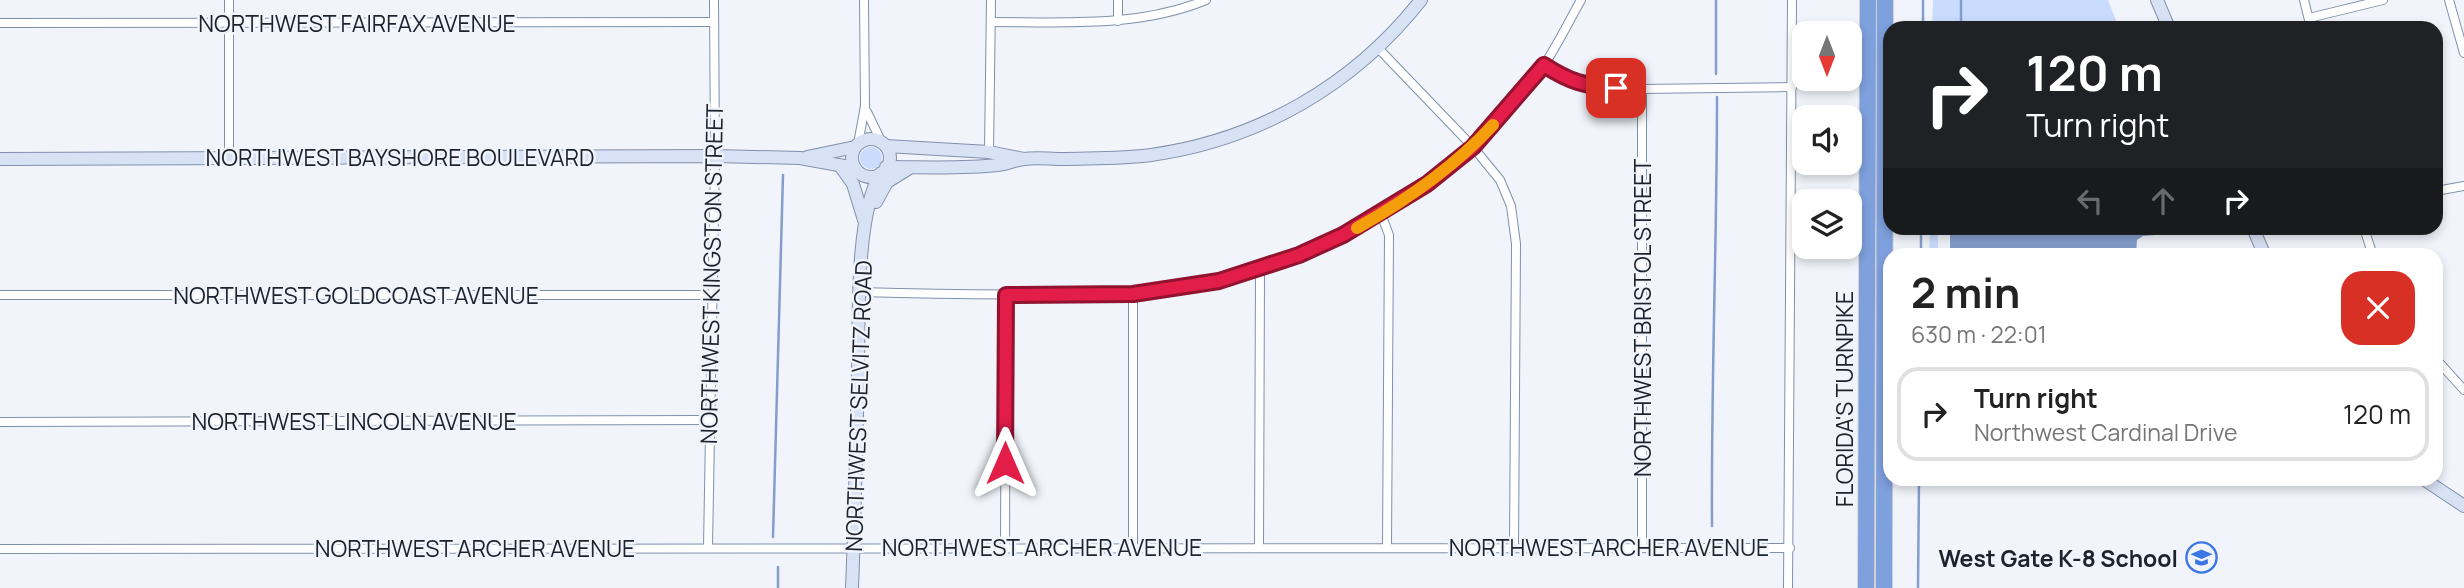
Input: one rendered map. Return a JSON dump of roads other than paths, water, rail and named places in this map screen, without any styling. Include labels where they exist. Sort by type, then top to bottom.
[{"type":"highway","name":"FLORIDA'S TURNPIKE","points":[[1867,588],[1868,0]]},
{"type":"highway","name":"FLORIDA'S TURNPIKE","points":[[1885,0],[1885,21]]},
{"type":"highway","name":"FLORIDA'S TURNPIKE","points":[[1884,486],[1884,588]]},
{"type":"main road","points":[[1024,159],[989,152],[884,144],[867,139],[857,145],[852,157],[856,169],[871,176],[884,170],[911,167],[995,165],[1024,159],[1139,156],[1214,141],[1274,120],[1350,72],[1378,48],[1421,0]]},
{"type":"main road","points":[[2157,0],[2166,21]]},
{"type":"main road","points":[[884,144],[889,156],[884,170]]},
{"type":"main road","name":"NORTHWEST BAYSHORE BOULEVARD","points":[[800,158],[857,145]]},
{"type":"main road","name":"NORTHWEST BAYSHORE BOULEVARD","points":[[0,159],[715,156],[800,158],[856,169]]},
{"type":"main road","points":[[841,167],[853,184],[865,221]]},
{"type":"main road","points":[[865,221],[887,182],[911,167]]},
{"type":"main road","name":"NORTHWEST SELVITZ ROAD","points":[[856,169],[865,221]]},
{"type":"main road","name":"NORTHWEST SELVITZ ROAD","points":[[852,588],[859,292],[865,221],[874,184],[884,170]]},
{"type":"main road","points":[[2435,486],[2464,506]]},
{"type":"street","points":[[229,0],[229,158]]},
{"type":"street","name":"NORTHWEST KINGSTON STREET","points":[[708,548],[715,156],[714,0]]},
{"type":"street","points":[[857,145],[865,106],[864,0]]},
{"type":"street","points":[[989,152],[991,0]]},
{"type":"street","points":[[1118,0],[1118,21]]},
{"type":"street","points":[[991,22],[1118,21],[1151,18],[1206,0]]},
{"type":"street","points":[[859,292],[1133,294],[1219,281],[1260,269],[1343,235],[1381,214],[1427,184],[1473,147],[1544,65],[1581,0]]},
{"type":"street","points":[[1792,0],[1792,21]]},
{"type":"street","points":[[2304,0],[2310,21]]},
{"type":"street","points":[[2309,18],[2383,0]]},
{"type":"street","points":[[2449,0],[2464,53]]},
{"type":"street","name":"NORTHWEST FAIRFAX AVENUE","points":[[0,23],[713,22]]},
{"type":"street","points":[[1378,48],[1473,147],[1500,180],[1511,206],[1516,244],[1514,548]]},
{"type":"street","points":[[1544,65],[1567,80],[1589,86],[1643,89],[1792,87],[1788,588]]},
{"type":"street","name":"NORTHWEST BRISTOL STREET","points":[[1642,547],[1643,89]]},
{"type":"street","points":[[865,106],[884,144]]},
{"type":"street","points":[[2443,190],[2464,186]]},
{"type":"street","points":[[1381,214],[1389,235],[1387,547]]},
{"type":"street","points":[[1259,547],[1260,269]]},
{"type":"street","points":[[1133,294],[1133,547]]},
{"type":"street","name":"NORTHWEST GOLDCOAST AVENUE","points":[[0,295],[712,295]]},
{"type":"street","points":[[1004,547],[1006,295]]},
{"type":"street","points":[[2443,367],[2464,390]]},
{"type":"street","name":"NORTHWEST LINCOLN AVENUE","points":[[0,422],[709,419]]},
{"type":"street","name":"NORTHWEST ARCHER AVENUE","points":[[0,549],[1790,548]]},
{"type":"waterway","points":[[1716,0],[1716,74]]},
{"type":"waterway","points":[[1923,0],[1923,21]]},
{"type":"waterway","points":[[1961,0],[1961,21]]},
{"type":"waterway","points":[[1712,526],[1717,97]]},
{"type":"waterway","points":[[773,537],[783,175]]},
{"type":"waterway","points":[[1921,235],[1921,248]]},
{"type":"waterway","points":[[1918,588],[1919,486]]},
{"type":"waterway","points":[[778,567],[778,588]]},
{"type":"place","name":"West Gate K-8 School","points":[[2201,558]]}]
